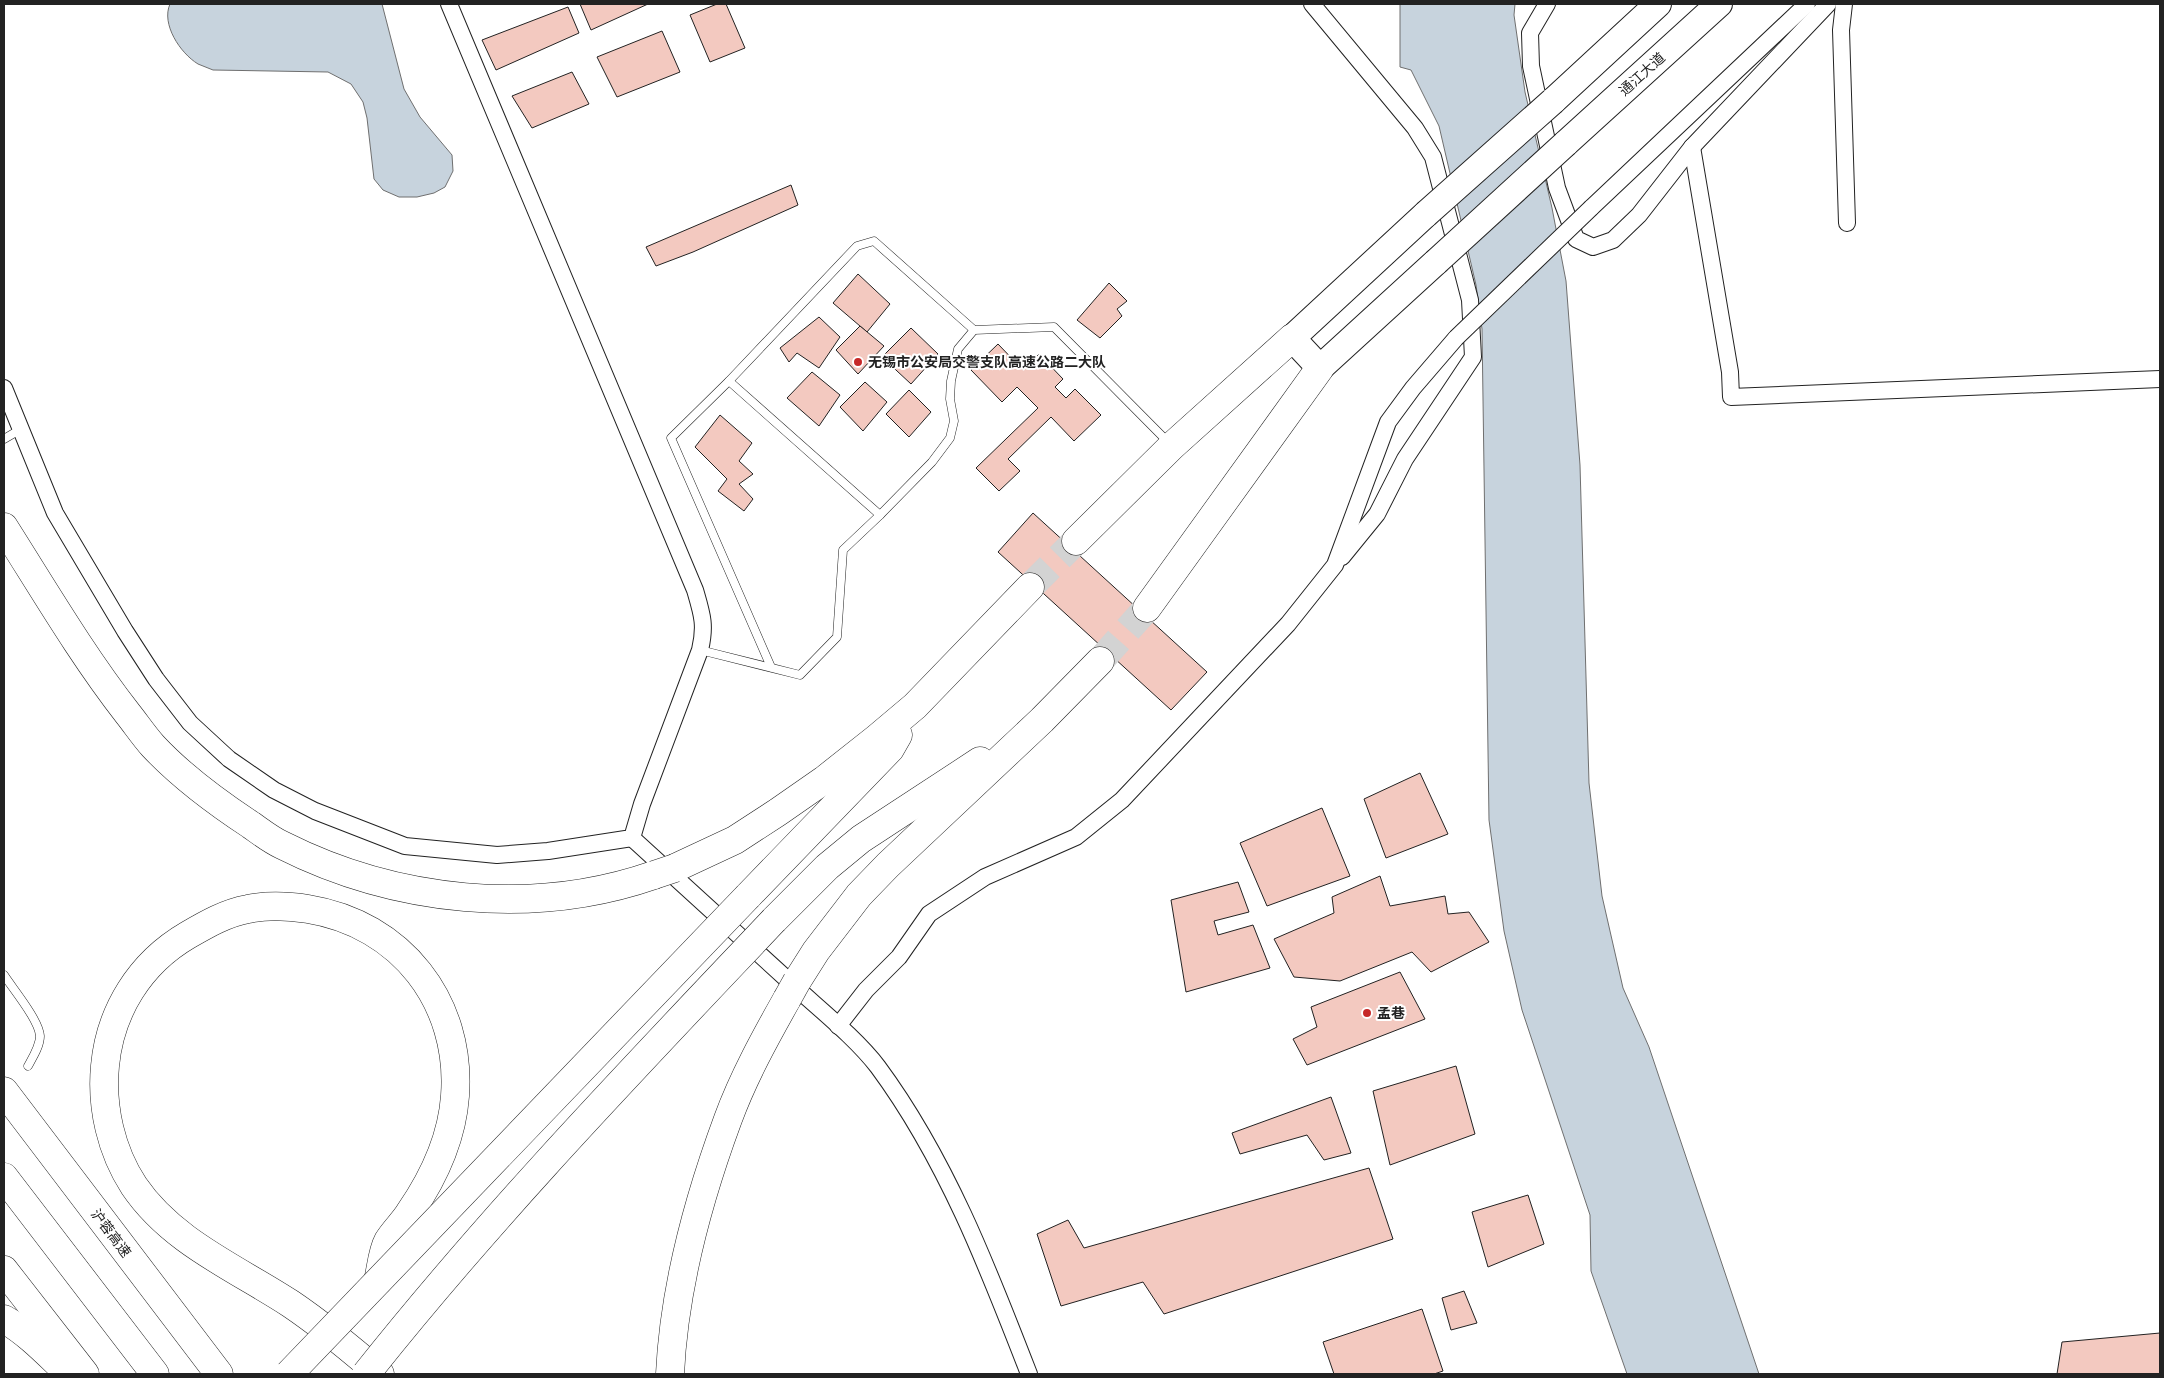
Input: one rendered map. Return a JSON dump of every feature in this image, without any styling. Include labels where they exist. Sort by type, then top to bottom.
[{"type":"highway","points":[[1076,541],[1172,446],[1658,4]]},
{"type":"highway","name":"通江大道","points":[[1320,368],[1719,4]]},
{"type":"highway","points":[[1147,608],[1320,368],[1292,338]]},
{"type":"highway","points":[[4,527],[99,677],[154,746],[212,800],[281,844],[346,872],[423,892],[493,900],[569,895],[636,882],[665,872],[735,840],[824,780],[915,706],[1030,587]]},
{"type":"highway","points":[[670,1374],[682,1281],[703,1195],[728,1118],[764,1040],[792,990],[816,951],[859,895],[888,865],[1042,720],[1100,661]]},
{"type":"highway","points":[[289,1374],[890,748],[915,706]]},
{"type":"highway","points":[[366,1374],[420,1306],[526,1184],[774,920],[827,867],[861,839],[1042,720]]},
{"type":"highway","points":[[378,1281],[388,1242],[408,1216],[439,1162],[450,1131],[455,1098],[454,1059],[452,1041],[442,1010],[412,964],[394,947],[358,923],[331,913],[291,907],[250,908],[216,918],[173,944],[150,963],[131,988],[116,1016],[106,1051],[104,1085],[107,1121],[115,1150],[134,1185],[155,1211],[180,1235],[217,1260],[289,1303],[340,1339],[380,1374]]},
{"type":"highway","name":"沪蓉高速","points":[[4,1092],[219,1374]]},
{"type":"highway","points":[[4,1177],[155,1374]]},
{"type":"highway","points":[[4,1270],[85,1374]]},
{"type":"highway","points":[[4,1319],[13,1324],[44,1350],[69,1374]]},
{"type":"street","points":[[449,4],[695,590],[704,632],[700,650],[642,804],[632,838]]},
{"type":"street","points":[[838,1026],[866,990],[899,957],[929,914],[985,877],[1076,837],[1122,800],[1288,624],[1377,514],[1405,459],[1473,357],[1470,300],[1434,157],[1415,128],[1312,4]]},
{"type":"street","points":[[1547,4],[1530,33],[1531,66],[1558,188],[1576,239],[1594,247],[1613,240],[1639,214],[1692,148],[1828,4]]},
{"type":"street","points":[[1335,565],[1388,422],[1413,388],[1456,338],[1807,4]]},
{"type":"street","points":[[1844,4],[1841,30],[1847,223]]},
{"type":"street","points":[[1692,148],[1730,372],[1731,397],[2160,380]]},
{"type":"street","points":[[4,388],[55,513],[125,631],[156,679],[190,723],[229,759],[266,785],[315,811],[405,846],[497,856],[548,851],[632,838]]},
{"type":"street","points":[[632,838],[838,1026],[877,1066],[917,1127],[955,1195],[996,1288],[1029,1374]]},
{"type":"lane","points":[[771,667],[671,438],[729,382],[857,246],[874,241],[974,330],[1054,327],[1172,446]]},
{"type":"lane","points":[[700,650],[800,674],[837,637],[843,550],[932,462],[950,438],[954,421],[950,399],[950,380],[958,349],[974,330]]},
{"type":"lane","points":[[729,382],[880,515]]},
{"type":"lane","points":[[4,439],[21,429]]},
{"type":"lane","points":[[4,975],[35,1022],[40,1036],[35,1053],[28,1066]]},
{"type":"shaded area","points":[[170,4],[382,4],[404,89],[420,117],[452,155],[453,171],[445,187],[434,193],[417,197],[399,197],[383,190],[374,179],[367,118],[363,102],[351,84],[328,72],[213,70],[198,64],[185,53],[170,29],[168,12]]},
{"type":"shaded area","points":[[1400,4],[1515,4],[1514,15],[1525,92],[1552,208],[1566,281],[1580,465],[1589,783],[1602,896],[1623,988],[1649,1047],[1759,1374],[1627,1374],[1591,1271],[1590,1215],[1522,1010],[1504,931],[1489,820],[1482,329],[1476,285],[1439,126],[1411,70],[1400,67]]},
{"type":"building","points":[[580,4],[648,4],[591,30]]},
{"type":"building","points":[[717,4],[726,4],[745,48],[710,62],[690,15]]},
{"type":"building","points":[[568,7],[579,33],[496,70],[482,40]]},
{"type":"building","points":[[662,31],[680,72],[617,97],[597,57]]},
{"type":"building","points":[[572,72],[589,104],[532,128],[512,96]]},
{"type":"building","points":[[791,185],[798,205],[693,252],[656,266],[646,247]]},
{"type":"building","points":[[858,274],[890,304],[867,332],[833,303]]},
{"type":"building","points":[[1109,283],[1127,301],[1117,309],[1122,316],[1100,338],[1077,320]]},
{"type":"building","points":[[819,317],[840,337],[819,368],[797,353],[789,362],[780,348]]},
{"type":"building","name":"无锡市公安局交警支队高速公路二大队","points":[[860,326],[884,346],[858,374],[836,350]]},
{"type":"building","points":[[911,328],[938,354],[911,384],[882,357]]},
{"type":"building","points":[[998,344],[1023,370],[1039,354],[1063,379],[1055,387],[1066,398],[1075,389],[1101,415],[1074,441],[1051,417],[1008,459],[1020,471],[999,491],[976,468],[1038,408],[1017,387],[1002,402],[971,370]]},
{"type":"building","points":[[812,372],[840,395],[819,426],[787,398]]},
{"type":"building","points":[[865,382],[887,402],[863,431],[840,407]]},
{"type":"building","points":[[909,390],[931,412],[909,437],[886,414]]},
{"type":"building","points":[[720,415],[752,443],[739,461],[753,474],[739,484],[753,499],[744,511],[718,491],[727,479],[695,447]]},
{"type":"building","points":[[1033,513],[1207,672],[1171,710],[998,552]]},
{"type":"building","points":[[1420,773],[1448,834],[1386,858],[1364,799]]},
{"type":"building","points":[[1322,808],[1350,876],[1267,906],[1240,843]]},
{"type":"building","points":[[1380,876],[1390,906],[1445,896],[1448,914],[1469,912],[1489,942],[1431,972],[1412,952],[1340,981],[1294,977],[1274,939],[1334,913],[1332,897]]},
{"type":"building","points":[[1238,882],[1249,912],[1214,921],[1218,935],[1253,925],[1270,968],[1186,992],[1171,900]]},
{"type":"building","name":"孟巷","points":[[1400,972],[1425,1019],[1307,1065],[1293,1039],[1317,1027],[1311,1007]]},
{"type":"building","points":[[1456,1066],[1475,1134],[1390,1165],[1373,1091]]},
{"type":"building","points":[[1331,1097],[1351,1153],[1324,1160],[1307,1135],[1240,1154],[1232,1133]]},
{"type":"building","points":[[1369,1168],[1393,1239],[1164,1314],[1143,1282],[1061,1306],[1037,1234],[1068,1220],[1084,1248]]},
{"type":"building","points":[[1528,1195],[1544,1244],[1488,1267],[1472,1212]]},
{"type":"building","points":[[1464,1291],[1477,1323],[1451,1330],[1442,1298]]},
{"type":"building","points":[[1422,1309],[1443,1371],[1434,1374],[1334,1374],[1323,1342]]},
{"type":"building","points":[[2160,1333],[2160,1374],[2057,1374],[2062,1342]]},
{"type":"tunnel","points":[[1030,587],[1076,541]]},
{"type":"tunnel","points":[[1100,661],[1147,608]]},
{"type":"place","name":"无锡市公安局交警支队高速公路二大队","points":[[858,362]]},
{"type":"place","name":"孟巷","points":[[1367,1013]]}]
